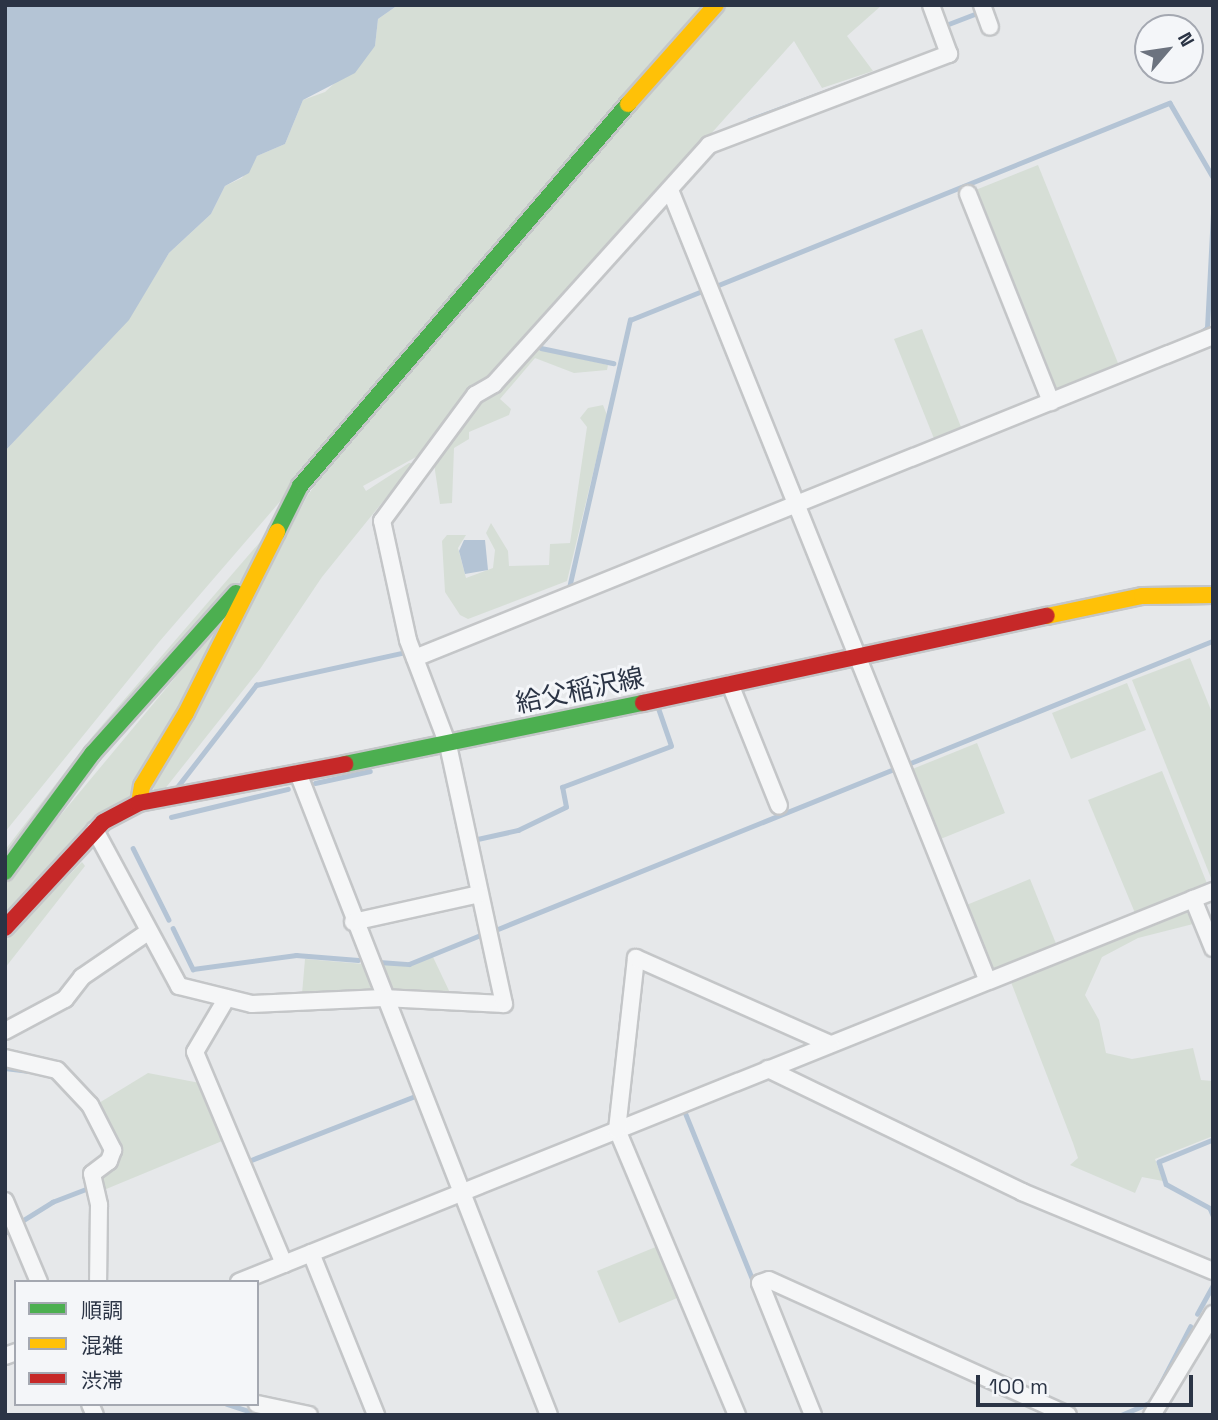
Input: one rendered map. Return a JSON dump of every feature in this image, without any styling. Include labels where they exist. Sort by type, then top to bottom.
[{"type":"street","points":[[139,803],[142,786],[186,713],[254,572],[300,486],[485,265],[716,5]]},
{"type":"street","points":[[95,830],[178,986],[225,1001],[383,998],[504,1004],[448,745],[415,658],[383,521],[475,395],[494,384],[709,145],[949,54],[931,5]]},
{"type":"street","points":[[982,5],[990,27]]},
{"type":"street","points":[[670,190],[987,979]]},
{"type":"street","points":[[968,194],[1051,402]]},
{"type":"street","points":[[415,658],[1213,336]]},
{"type":"street","points":[[5,872],[92,754],[254,572]]},
{"type":"street","name":"給父稲沢線","points":[[5,928],[95,830],[139,803],[448,745],[1142,596],[1213,595]]},
{"type":"street","points":[[730,684],[779,806]]},
{"type":"street","points":[[298,773],[353,922],[550,1415]]},
{"type":"street","points":[[244,1280],[987,979],[1213,891]]},
{"type":"street","points":[[353,922],[479,894]]},
{"type":"street","points":[[1193,899],[1213,948]]},
{"type":"street","points":[[5,1031],[65,999],[82,977],[148,932]]},
{"type":"street","points":[[737,1415],[617,1130],[636,958],[830,1044]]},
{"type":"street","points":[[225,1001],[195,1052],[284,1264]]},
{"type":"street","points":[[5,1058],[47,1065],[64,1076],[90,1105],[113,1150],[109,1161],[92,1174],[99,1205],[98,1280]]},
{"type":"street","points":[[768,1069],[1022,1192],[1213,1270]]},
{"type":"street","points":[[5,1201],[38,1280]]},
{"type":"street","points":[[311,1253],[376,1415]]},
{"type":"street","points":[[813,1415],[760,1283],[769,1280],[1068,1415]]},
{"type":"street","points":[[1152,1415],[1213,1314]]},
{"type":"street","points":[[259,1404],[309,1415]]},
{"type":"shaded area","points":[[398,5],[708,5],[159,642],[5,832],[5,451],[131,315],[169,253],[211,214],[225,186],[242,178],[257,156],[285,144],[303,100],[325,92],[375,46],[378,19]]},
{"type":"shaded area","points":[[727,5],[882,5],[847,36],[873,71],[822,88],[794,41],[427,451],[363,486],[366,491],[409,463],[420,464],[410,468],[322,577],[260,669],[156,800],[153,786],[308,495],[335,456]]},
{"type":"shaded area","points":[[1038,165],[1120,368],[1053,392],[973,191]]},
{"type":"shaded area","points":[[922,329],[963,432],[935,441],[894,339]]},
{"type":"shaded area","points":[[533,348],[608,365],[607,370],[574,373],[535,358],[500,399],[511,409],[509,415],[469,432],[469,439],[454,448],[452,503],[440,504],[433,457],[481,399]]},
{"type":"shaded area","points":[[603,405],[607,415],[567,581],[468,619],[460,615],[445,592],[442,541],[447,535],[466,535],[458,548],[466,578],[493,568],[495,550],[486,533],[491,523],[508,551],[509,566],[549,565],[550,544],[570,543],[587,427],[580,418],[588,408]]},
{"type":"shaded area","points":[[266,535],[252,567],[5,860],[5,850],[92,737]]},
{"type":"shaded area","points":[[228,614],[132,794],[5,922],[5,882]]},
{"type":"shaded area","points":[[1190,658],[1213,715],[1213,883],[1132,680]]},
{"type":"shaded area","points":[[1127,683],[1146,730],[1071,759],[1052,713]]},
{"type":"shaded area","points":[[977,743],[1005,813],[938,840],[910,770]]},
{"type":"shaded area","points":[[1162,771],[1208,886],[1135,913],[1088,800]]},
{"type":"shaded area","points":[[82,862],[85,866],[5,968],[5,940]]},
{"type":"shaded area","points":[[1030,879],[1057,946],[995,971],[964,906]]},
{"type":"shaded area","points":[[1182,908],[1197,923],[1138,938],[1102,957],[1085,995],[1099,1020],[1106,1053],[1132,1059],[1193,1048],[1201,1080],[1213,1081],[1213,1136],[1155,1159],[1163,1181],[1142,1177],[1135,1193],[1070,1165],[1078,1158],[1009,977]]},
{"type":"shaded area","points":[[433,957],[452,997],[392,993],[380,964],[409,966]]},
{"type":"shaded area","points":[[305,959],[364,964],[372,992],[302,994]]},
{"type":"shaded area","points":[[148,1073],[205,1084],[227,1139],[99,1192],[95,1174],[111,1162],[94,1106]]},
{"type":"shaded area","points":[[663,1244],[684,1295],[619,1323],[597,1271]]},
{"type":"water","points":[[5,5],[398,5],[378,19],[375,46],[355,73],[303,100],[285,144],[257,156],[249,173],[225,186],[211,214],[169,253],[129,320],[5,451]]},
{"type":"water","points":[[464,540],[485,540],[488,570],[465,574],[459,551]]},
{"type":"waterway","points":[[946,25],[977,13]]},
{"type":"waterway","points":[[749,120],[887,69]]},
{"type":"waterway","points":[[716,286],[1170,103],[1213,177]]},
{"type":"waterway","points":[[1200,333],[1207,328],[1213,214]]},
{"type":"waterway","points":[[569,588],[630,320],[702,291]]},
{"type":"waterway","points":[[538,347],[553,330]]},
{"type":"waterway","points":[[541,348],[613,363]]},
{"type":"waterway","points":[[908,764],[1213,641]]},
{"type":"waterway","points":[[178,786],[256,685],[402,653]]},
{"type":"waterway","points":[[473,840],[518,830],[566,807],[562,787],[671,746],[658,709]]},
{"type":"waterway","points":[[493,931],[893,769]]},
{"type":"waterway","points":[[315,783],[370,771]]},
{"type":"waterway","points":[[171,817],[288,789]]},
{"type":"waterway","points":[[133,848],[169,920]]},
{"type":"waterway","points":[[173,928],[193,969],[296,955],[358,960]]},
{"type":"waterway","points":[[379,962],[409,964],[483,934]]},
{"type":"waterway","points":[[5,1068],[29,1071]]},
{"type":"waterway","points":[[246,1162],[413,1097]]},
{"type":"waterway","points":[[685,1112],[754,1283]]},
{"type":"waterway","points":[[1213,1140],[1159,1162],[1166,1184],[1210,1208],[1213,1215]]},
{"type":"waterway","points":[[22,1221],[52,1202],[89,1188]]},
{"type":"waterway","points":[[1197,1314],[1213,1285]]},
{"type":"waterway","points":[[1121,1415],[1151,1402],[1190,1327]]},
{"type":"waterway","points":[[233,1406],[260,1415]]},
{"type":"traffic: fast","points":[[277,532],[300,486],[628,104]]},
{"type":"traffic: fast","points":[[5,872],[92,754],[236,593]]},
{"type":"traffic: fast","points":[[345,764],[643,703]]},
{"type":"traffic: slow","points":[[628,104],[716,5]]},
{"type":"traffic: slow","points":[[139,803],[142,786],[186,713],[277,532]]},
{"type":"traffic: slow","points":[[1047,616],[1142,596],[1213,595]]},
{"type":"traffic: jam","points":[[643,703],[1047,616]]},
{"type":"traffic: jam","points":[[5,928],[103,822],[139,803],[345,764]]}]
